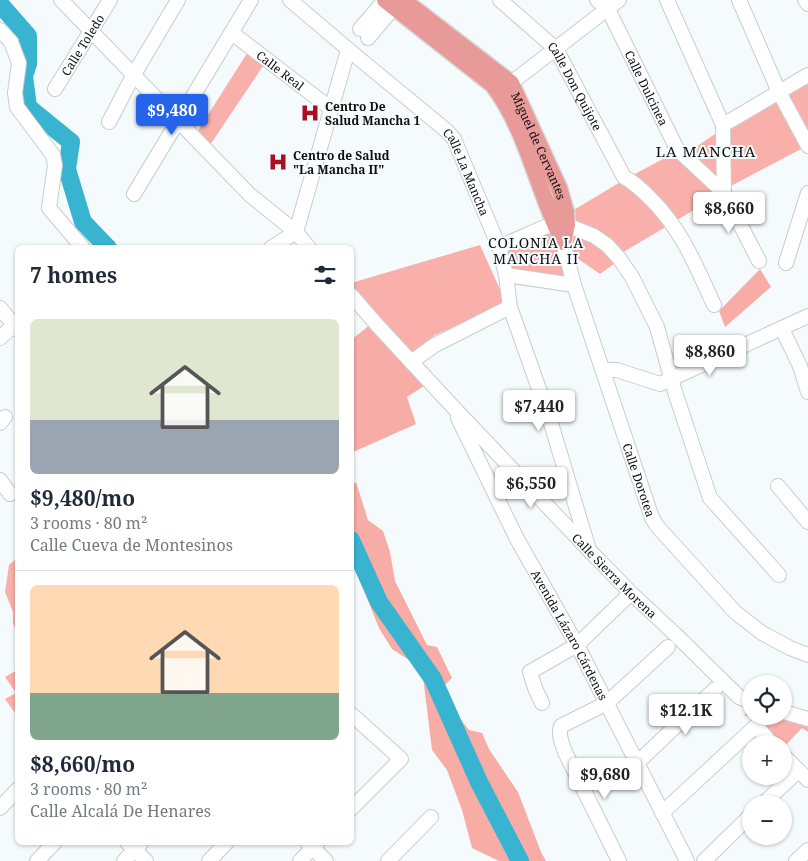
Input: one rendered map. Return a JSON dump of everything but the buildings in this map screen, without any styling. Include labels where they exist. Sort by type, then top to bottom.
[{"type":"main road","name":"Miguel de Cervantes","points":[[392,2],[511,82],[559,188],[566,212],[560,224]]},
{"type":"main road","points":[[392,2],[493,85],[504,100],[514,120],[560,224]]},
{"type":"main road","name":"Calle Dorotea","points":[[560,224],[563,242]]},
{"type":"street","points":[[61,0],[250,195],[296,232],[307,245]]},
{"type":"street","name":"Calle Toledo","points":[[55,89],[110,0]]},
{"type":"street","points":[[109,122],[133,76],[178,0]]},
{"type":"street","points":[[134,194],[251,0]]},
{"type":"street","name":"Calle La Mancha","points":[[290,0],[451,134],[499,247],[506,275],[510,307],[550,420],[589,550]]},
{"type":"street","name":"Calle Don Quijote","points":[[500,0],[556,49],[624,177],[635,183],[660,208],[687,246],[714,305]]},
{"type":"street","name":"Calle Dulcinea","points":[[597,0],[613,5],[677,149],[724,193]]},
{"type":"street","points":[[666,0],[723,125],[724,193],[759,261]]},
{"type":"street","points":[[739,0],[779,92],[808,146]]},
{"type":"street","points":[[805,0],[808,4]]},
{"type":"street","points":[[364,34],[392,2]]},
{"type":"street","points":[[511,82],[613,5]]},
{"type":"street","points":[[0,30],[11,42],[19,62],[15,93],[17,107],[53,156],[55,165],[49,208],[80,245]]},
{"type":"street","name":"Calle Real","points":[[232,32],[330,108]]},
{"type":"street","points":[[276,245],[296,232],[348,50]]},
{"type":"street","points":[[723,125],[808,75]]},
{"type":"street","points":[[786,263],[808,194]]},
{"type":"street","points":[[499,247],[560,224],[594,236],[607,245],[619,258],[632,277],[657,327],[671,379],[710,498],[779,574]]},
{"type":"street","name":"Calle Dorotea","points":[[563,242],[574,285],[656,526],[735,612],[762,633],[808,656]]},
{"type":"street","points":[[506,275],[574,285]]},
{"type":"street","name":"Calle Sierra Morena","points":[[354,298],[454,408],[630,593],[742,696]]},
{"type":"street","points":[[412,362],[435,346],[510,307]]},
{"type":"street","points":[[0,308],[15,326]]},
{"type":"street","points":[[604,370],[617,370],[660,384],[808,316]]},
{"type":"street","points":[[0,338],[15,328]]},
{"type":"street","points":[[782,329],[800,366],[808,392]]},
{"type":"street","name":"Avenida Lázaro Cárdenas","points":[[454,408],[517,539],[577,646],[687,861]]},
{"type":"street","points":[[477,455],[493,448]]},
{"type":"street","points":[[0,480],[10,494]]},
{"type":"street","points":[[778,486],[808,522]]},
{"type":"street","points":[[542,703],[530,672],[577,646],[630,593]]},
{"type":"street","points":[[619,861],[565,752],[559,732],[562,726],[607,703],[668,647]]},
{"type":"street","points":[[637,763],[715,689]]},
{"type":"street","points":[[792,714],[808,719]]},
{"type":"street","points":[[354,717],[401,759],[354,806]]},
{"type":"street","points":[[746,735],[756,726],[764,735]]},
{"type":"street","points":[[662,813],[742,739]]},
{"type":"street","points":[[776,795],[803,776],[792,764]]},
{"type":"street","points":[[0,808],[15,792]]},
{"type":"street","points":[[388,861],[431,817]]},
{"type":"street","points":[[704,861],[742,825]]},
{"type":"street","points":[[37,861],[53,845]]},
{"type":"street","points":[[124,861],[135,845],[146,861]]},
{"type":"street","points":[[209,861],[224,845]]},
{"type":"street","points":[[300,861],[311,845]]},
{"type":"street","points":[[313,845],[326,861]]},
{"type":"street","points":[[796,861],[808,850]]},
{"type":"shaded area","points":[[251,47],[267,60],[210,145],[197,132]]},
{"type":"shaded area","points":[[808,81],[808,133],[788,93]]},
{"type":"shaded area","points":[[777,97],[803,148],[727,188],[727,127]]},
{"type":"shaded area","points":[[721,130],[721,187],[684,155]]},
{"type":"shaded area","points":[[676,152],[720,194],[674,222],[633,175]]},
{"type":"shaded area","points":[[622,181],[669,225],[620,254],[570,221],[572,211]]},
{"type":"shaded area","points":[[550,231],[557,240],[565,280],[508,273],[505,252],[519,242]]},
{"type":"shaded area","points":[[571,235],[583,236],[618,261],[600,274],[574,256]]},
{"type":"shaded area","points":[[480,245],[507,305],[435,335],[408,356],[354,293],[354,282]]},
{"type":"shaded area","points":[[760,269],[771,287],[725,327],[719,311]]},
{"type":"shaded area","points":[[371,324],[424,386],[407,397],[416,424],[354,452],[354,338]]},
{"type":"shaded area","points":[[356,482],[368,520],[383,531],[390,552],[395,581],[427,645],[437,647],[452,678],[443,687],[448,703],[469,730],[482,733],[489,749],[518,792],[546,861],[499,861],[472,848],[462,810],[447,770],[432,750],[423,677],[412,662],[392,649],[379,628],[354,566],[354,484]]},
{"type":"shaded area","points":[[15,560],[15,628],[13,612],[5,592],[9,565]]},
{"type":"shaded area","points":[[15,671],[15,692],[5,677]]},
{"type":"shaded area","points":[[15,694],[15,713],[5,699]]},
{"type":"shaded area","points":[[792,718],[808,722],[808,732],[802,728],[792,739],[792,735],[770,735],[761,725],[792,725]]},
{"type":"waterway","points":[[0,4],[28,36],[28,64],[24,76],[28,107],[71,142],[67,169],[83,222],[105,245]]},
{"type":"waterway","points":[[354,547],[379,602],[433,679],[479,782],[520,861]]},
{"type":"place","name":"Centro De Salud Mancha 1","points":[[310,113]]},
{"type":"place","name":"Centro de Salud \"La Mancha II\"","points":[[278,162]]},
{"type":"district","name":"LA MANCHA","points":[[706,151]]},
{"type":"district","name":"COLONIA LA MANCHA II","points":[[536,250]]}]
